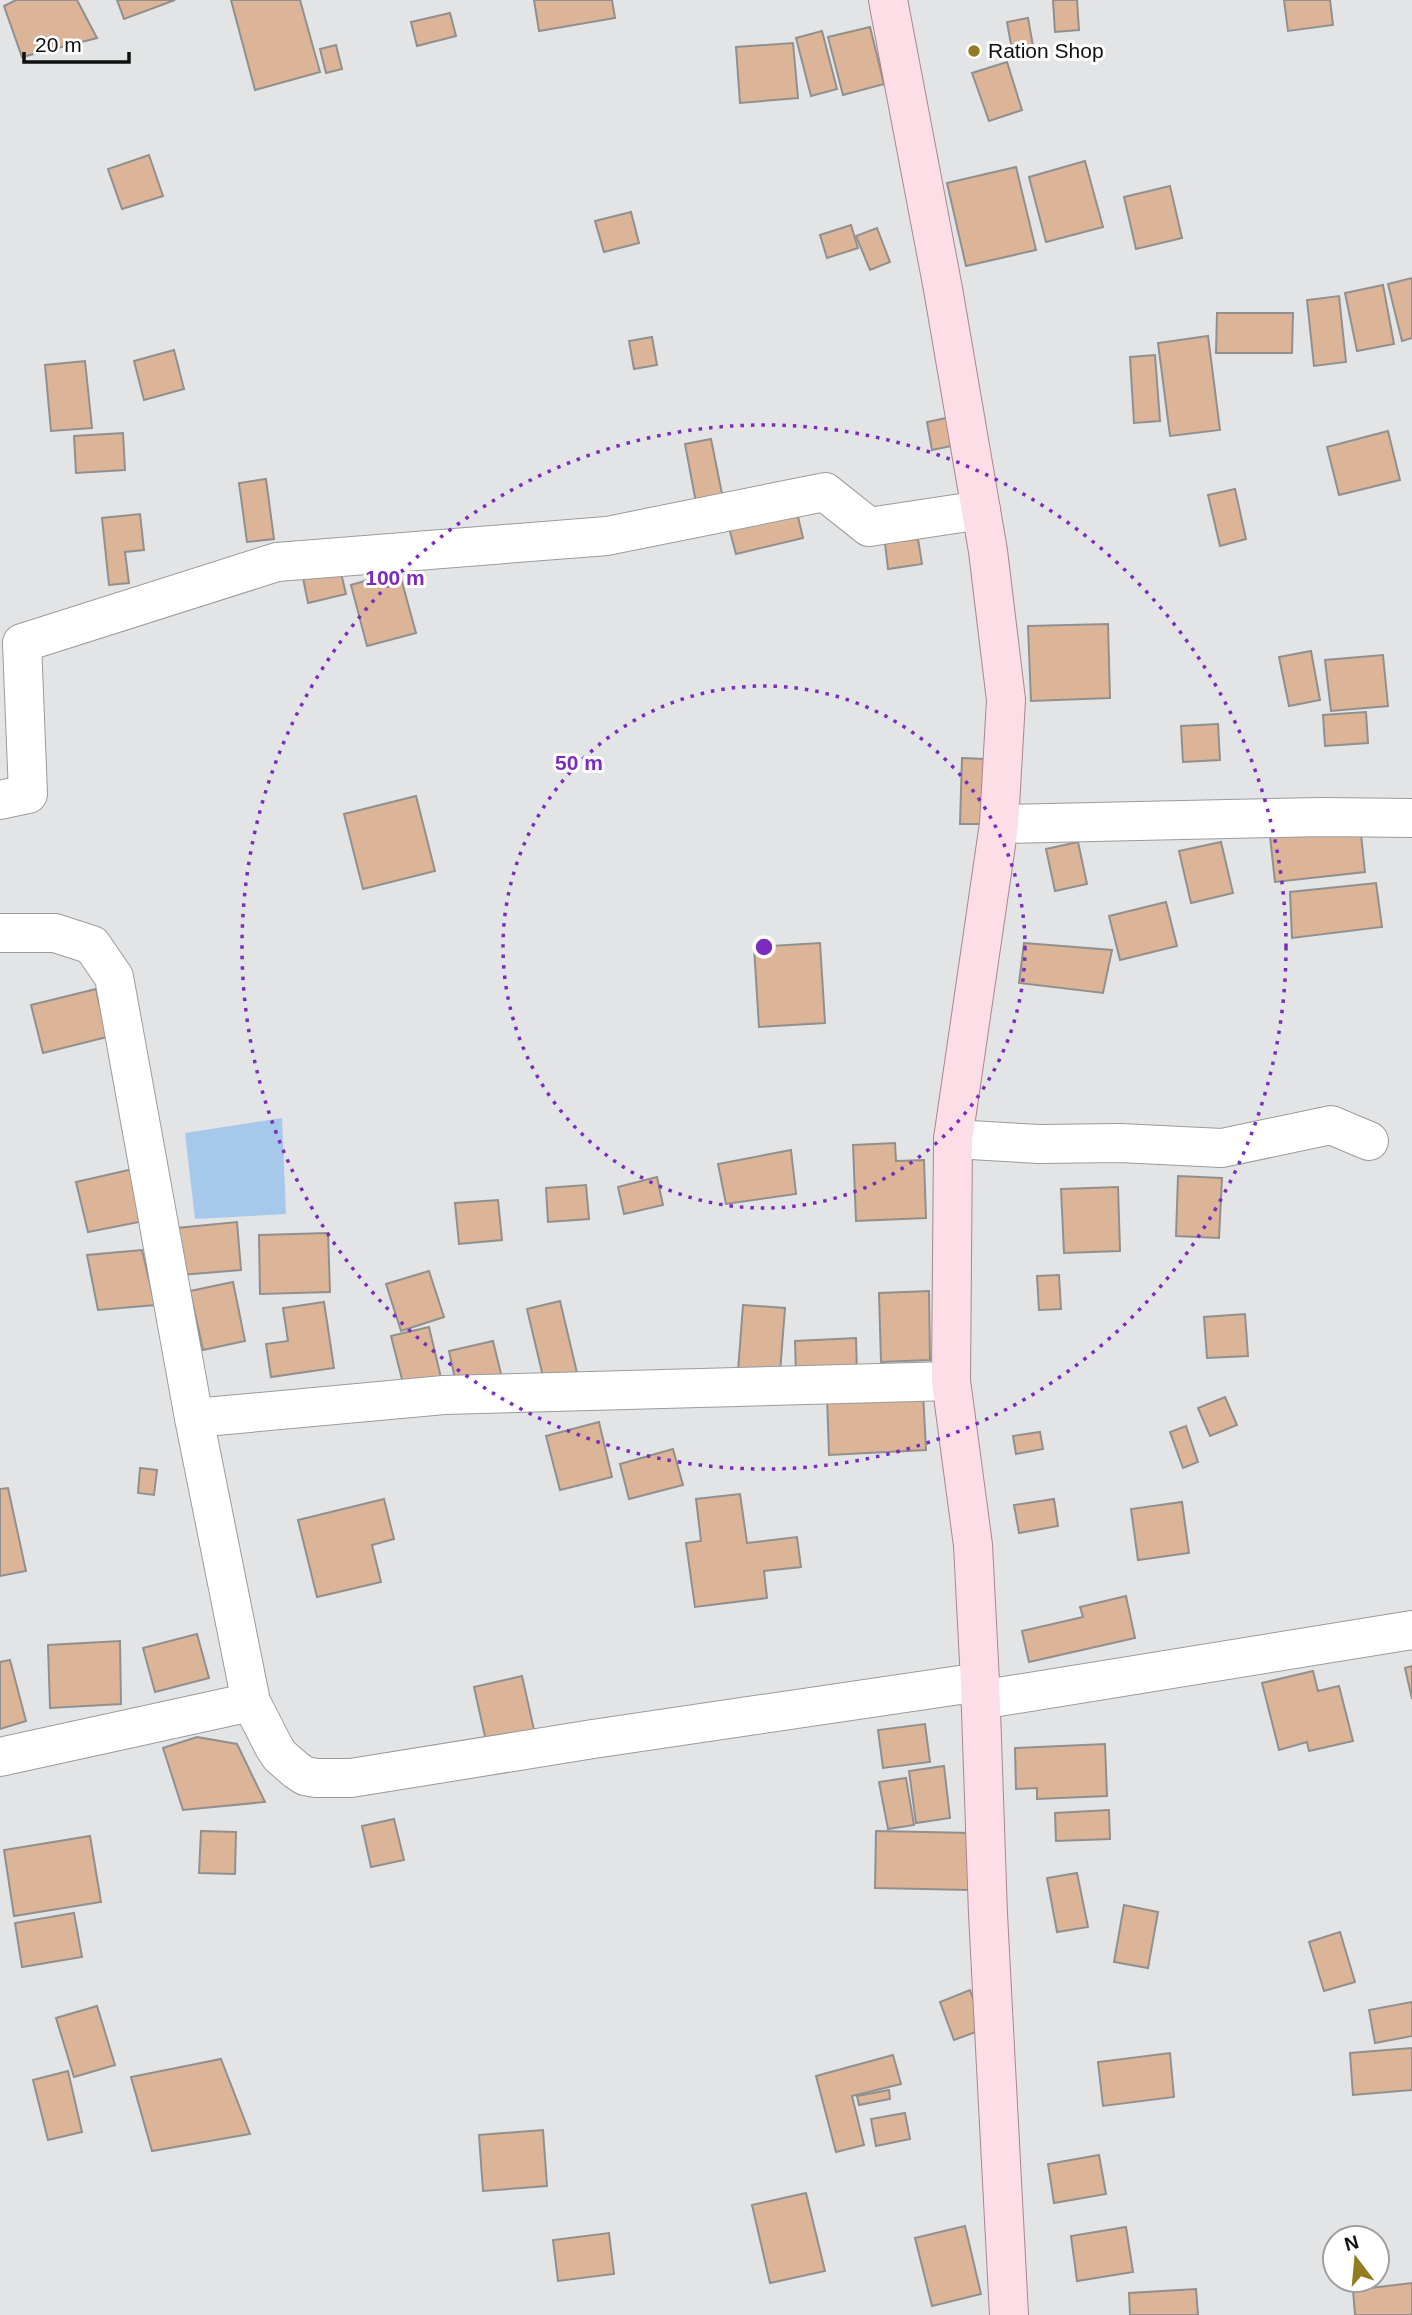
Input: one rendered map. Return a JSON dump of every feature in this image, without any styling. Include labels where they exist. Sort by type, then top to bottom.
[{"type":"main road","points":[[888,0],[943,289],[981,510],[1006,699],[999,824],[953,1139],[951,1381],[972,1545],[1009,2315]]},
{"type":"street","points":[[0,800],[28,794],[22,643],[277,562],[607,536],[825,492],[869,527],[981,510]]},
{"type":"street","points":[[999,824],[1322,817],[1412,818]]},
{"type":"street","points":[[0,933],[55,933],[92,945],[114,977],[194,1418],[251,1702],[280,1756],[305,1776],[351,1778],[593,1739],[980,1691],[1412,1630]]},
{"type":"street","points":[[953,1139],[1039,1144],[1120,1143],[1222,1148],[1331,1125],[1369,1141]]},
{"type":"street","points":[[194,1418],[444,1395],[951,1381]]},
{"type":"street","points":[[0,1756],[251,1702]]},
{"type":"water","points":[[282,1118],[286,1214],[195,1219],[185,1133]]},
{"type":"building","points":[[16,0],[77,0],[97,38],[22,57],[4,6]]},
{"type":"building","points":[[117,0],[175,0],[124,19]]},
{"type":"building","points":[[231,0],[300,0],[320,72],[255,90]]},
{"type":"building","points":[[534,0],[612,0],[615,18],[539,31]]},
{"type":"building","points":[[1053,0],[1077,0],[1079,30],[1055,32]]},
{"type":"building","points":[[1284,0],[1330,0],[1333,25],[1288,31]]},
{"type":"building","points":[[450,13],[456,36],[417,46],[411,22]]},
{"type":"building","points":[[1028,18],[1033,46],[1012,50],[1007,22]]},
{"type":"building","points":[[870,27],[884,84],[843,95],[828,37]]},
{"type":"building","points":[[822,31],[837,89],[811,96],[796,38]]},
{"type":"building","points":[[793,43],[798,98],[740,103],[736,47]]},
{"type":"building","points":[[336,45],[342,69],[326,73],[320,49]]},
{"type":"building","points":[[1007,62],[1022,110],[989,121],[972,73]]},
{"type":"building","points":[[149,155],[163,196],[122,209],[108,169]]},
{"type":"building","points":[[1085,161],[1103,227],[1046,242],[1029,177]]},
{"type":"building","points":[[1016,167],[1036,250],[966,266],[947,183]]},
{"type":"building","points":[[1170,186],[1182,238],[1136,249],[1124,197]]},
{"type":"building","points":[[631,212],[639,243],[604,252],[595,221]]},
{"type":"building","points":[[851,225],[858,248],[827,258],[820,235]]},
{"type":"building","points":[[877,228],[890,262],[870,270],[856,236]]},
{"type":"building","points":[[1412,278],[1412,338],[1402,341],[1388,284]]},
{"type":"building","points":[[1383,285],[1394,344],[1357,351],[1345,293]]},
{"type":"building","points":[[1339,296],[1346,362],[1314,366],[1307,300]]},
{"type":"building","points":[[1217,313],[1293,313],[1292,353],[1216,353]]},
{"type":"building","points":[[1208,336],[1220,430],[1170,436],[1158,343]]},
{"type":"building","points":[[652,337],[657,365],[634,369],[629,341]]},
{"type":"building","points":[[174,350],[184,389],[144,400],[134,361]]},
{"type":"building","points":[[1155,355],[1160,421],[1134,423],[1130,357]]},
{"type":"building","points":[[85,361],[92,428],[51,431],[45,365]]},
{"type":"building","points":[[951,417],[956,445],[932,450],[927,422]]},
{"type":"building","points":[[1388,431],[1400,480],[1339,495],[1327,447]]},
{"type":"building","points":[[123,433],[125,470],[76,473],[74,436]]},
{"type":"building","points":[[711,439],[724,504],[697,508],[685,444]]},
{"type":"building","points":[[266,479],[274,539],[247,542],[239,483]]},
{"type":"building","points":[[1235,489],[1246,539],[1220,546],[1208,495]]},
{"type":"building","points":[[796,508],[803,538],[736,554],[728,524]]},
{"type":"building","points":[[140,514],[144,550],[125,552],[129,583],[109,585],[102,518]]},
{"type":"building","points":[[918,539],[922,564],[888,569],[885,543]]},
{"type":"building","points":[[338,560],[346,594],[308,603],[301,568]]},
{"type":"building","points":[[399,571],[416,633],[367,646],[351,585]]},
{"type":"building","points":[[1108,624],[1110,698],[1031,701],[1028,626]]},
{"type":"building","points":[[1311,651],[1320,700],[1289,706],[1279,657]]},
{"type":"building","points":[[1383,655],[1388,706],[1331,711],[1325,660]]},
{"type":"building","points":[[1366,712],[1368,743],[1325,746],[1323,715]]},
{"type":"building","points":[[1218,724],[1220,760],[1183,762],[1181,726]]},
{"type":"building","points":[[962,758],[986,759],[984,824],[960,824]]},
{"type":"building","points":[[416,796],[435,871],[363,889],[344,814]]},
{"type":"building","points":[[1360,825],[1365,872],[1275,882],[1270,836]]},
{"type":"building","points":[[1078,842],[1087,884],[1055,891],[1046,849]]},
{"type":"building","points":[[1221,842],[1233,893],[1191,903],[1179,851]]},
{"type":"building","points":[[1376,883],[1382,927],[1292,938],[1290,892]]},
{"type":"building","points":[[1166,902],[1177,946],[1120,960],[1109,916]]},
{"type":"building","points":[[820,943],[825,1023],[759,1027],[754,947]]},
{"type":"building","points":[[1024,943],[1112,950],[1103,993],[1019,983]]},
{"type":"building","points":[[96,989],[107,1037],[43,1053],[31,1005]]},
{"type":"building","points":[[895,1143],[896,1161],[924,1160],[926,1218],[856,1221],[853,1145]]},
{"type":"building","points":[[791,1150],[796,1194],[726,1204],[718,1164]]},
{"type":"building","points":[[133,1169],[144,1221],[88,1232],[76,1182]]},
{"type":"building","points":[[1178,1176],[1222,1178],[1219,1238],[1176,1236]]},
{"type":"building","points":[[657,1177],[663,1205],[624,1214],[618,1187]]},
{"type":"building","points":[[586,1185],[589,1219],[548,1222],[546,1188]]},
{"type":"building","points":[[1118,1187],[1120,1251],[1064,1253],[1061,1189]]},
{"type":"building","points":[[498,1200],[502,1240],[459,1244],[455,1203]]},
{"type":"building","points":[[237,1222],[241,1270],[181,1275],[177,1228]]},
{"type":"building","points":[[328,1233],[330,1292],[260,1294],[259,1235]]},
{"type":"building","points":[[142,1250],[155,1305],[98,1310],[87,1255]]},
{"type":"building","points":[[429,1271],[444,1317],[401,1331],[386,1284]]},
{"type":"building","points":[[1059,1275],[1061,1309],[1039,1310],[1037,1276]]},
{"type":"building","points":[[233,1282],[245,1341],[203,1350],[190,1291]]},
{"type":"building","points":[[929,1291],[930,1360],[881,1362],[879,1293]]},
{"type":"building","points":[[560,1301],[578,1377],[545,1385],[527,1309]]},
{"type":"building","points":[[324,1302],[334,1368],[271,1377],[266,1344],[288,1341],[283,1308]]},
{"type":"building","points":[[743,1305],[785,1308],[780,1373],[738,1371]]},
{"type":"building","points":[[1245,1314],[1248,1356],[1207,1358],[1204,1317]]},
{"type":"building","points":[[429,1327],[442,1382],[405,1391],[391,1336]]},
{"type":"building","points":[[856,1338],[857,1373],[796,1375],[795,1341]]},
{"type":"building","points":[[493,1341],[502,1378],[457,1388],[449,1351]]},
{"type":"building","points":[[923,1392],[926,1450],[829,1455],[827,1396]]},
{"type":"building","points":[[1225,1397],[1237,1425],[1210,1436],[1198,1408]]},
{"type":"building","points":[[599,1422],[612,1477],[560,1490],[546,1436]]},
{"type":"building","points":[[1186,1426],[1198,1462],[1183,1468],[1170,1432]]},
{"type":"building","points":[[1040,1432],[1043,1449],[1016,1454],[1013,1436]]},
{"type":"building","points":[[673,1449],[683,1485],[629,1499],[620,1464]]},
{"type":"building","points":[[140,1468],[157,1470],[154,1495],[138,1493]]},
{"type":"building","points":[[8,1488],[26,1571],[0,1576],[0,1489]]},
{"type":"building","points":[[740,1494],[747,1543],[797,1537],[801,1567],[764,1571],[767,1598],[695,1607],[686,1543],[701,1541],[696,1499]]},
{"type":"building","points":[[384,1499],[394,1539],[372,1545],[381,1582],[317,1597],[298,1520]]},
{"type":"building","points":[[1054,1499],[1058,1526],[1019,1533],[1014,1505]]},
{"type":"building","points":[[1182,1502],[1189,1553],[1138,1560],[1131,1509]]},
{"type":"building","points":[[1126,1596],[1135,1638],[1029,1662],[1022,1631],[1083,1617],[1080,1607]]},
{"type":"building","points":[[197,1634],[209,1678],[155,1692],[143,1648]]},
{"type":"building","points":[[120,1641],[121,1704],[50,1708],[48,1645]]},
{"type":"building","points":[[10,1660],[26,1721],[0,1729],[0,1662]]},
{"type":"building","points":[[1412,1666],[1412,1699],[1405,1668]]},
{"type":"building","points":[[1313,1671],[1318,1691],[1339,1686],[1353,1741],[1309,1751],[1307,1742],[1279,1750],[1262,1683]]},
{"type":"building","points":[[522,1676],[536,1739],[488,1750],[474,1687]]},
{"type":"building","points":[[925,1724],[930,1762],[883,1768],[878,1730]]},
{"type":"building","points":[[197,1737],[237,1744],[265,1802],[183,1810],[163,1748]]},
{"type":"building","points":[[1105,1744],[1107,1796],[1037,1799],[1037,1788],[1016,1789],[1015,1748]]},
{"type":"building","points":[[944,1766],[950,1818],[916,1823],[909,1771]]},
{"type":"building","points":[[906,1778],[914,1825],[888,1829],[879,1782]]},
{"type":"building","points":[[1109,1810],[1110,1839],[1056,1841],[1055,1813]]},
{"type":"building","points":[[394,1819],[404,1860],[371,1867],[362,1826]]},
{"type":"building","points":[[201,1831],[236,1832],[235,1874],[199,1873]]},
{"type":"building","points":[[876,1831],[972,1833],[970,1890],[875,1888]]},
{"type":"building","points":[[90,1836],[101,1902],[14,1916],[4,1850]]},
{"type":"building","points":[[1077,1873],[1088,1927],[1057,1932],[1047,1878]]},
{"type":"building","points":[[1124,1905],[1158,1912],[1148,1968],[1114,1962]]},
{"type":"building","points":[[74,1913],[82,1957],[22,1967],[15,1923]]},
{"type":"building","points":[[1340,1932],[1355,1982],[1324,1991],[1309,1942]]},
{"type":"building","points":[[970,1990],[984,2029],[954,2040],[940,2002]]},
{"type":"building","points":[[1412,2002],[1412,2036],[1375,2043],[1369,2010]]},
{"type":"building","points":[[97,2006],[115,2065],[74,2077],[56,2018]]},
{"type":"building","points":[[1412,2048],[1412,2090],[1353,2095],[1350,2053]]},
{"type":"building","points":[[1170,2053],[1174,2097],[1103,2106],[1098,2062]]},
{"type":"building","points":[[893,2055],[901,2084],[852,2096],[864,2145],[836,2152],[816,2076]]},
{"type":"building","points":[[221,2059],[250,2134],[152,2151],[131,2077]]},
{"type":"building","points":[[68,2071],[82,2132],[48,2140],[33,2080]]},
{"type":"building","points":[[889,2090],[890,2099],[859,2105],[857,2096]]},
{"type":"building","points":[[905,2113],[910,2139],[876,2146],[871,2119]]},
{"type":"building","points":[[543,2130],[547,2186],[483,2191],[479,2135]]},
{"type":"building","points":[[1099,2155],[1106,2194],[1054,2203],[1048,2164]]},
{"type":"building","points":[[806,2193],[825,2271],[770,2283],[752,2205]]},
{"type":"building","points":[[965,2226],[981,2294],[932,2306],[915,2238]]},
{"type":"building","points":[[1126,2227],[1133,2272],[1077,2281],[1071,2236]]},
{"type":"building","points":[[609,2233],[614,2274],[558,2281],[553,2240]]},
{"type":"building","points":[[1412,2283],[1412,2315],[1355,2315],[1353,2294],[1391,2294],[1391,2285]]},
{"type":"building","points":[[1196,2289],[1198,2315],[1130,2315],[1129,2293]]},
{"type":"place","name":"Ration Shop","points":[[974,51]]}]
